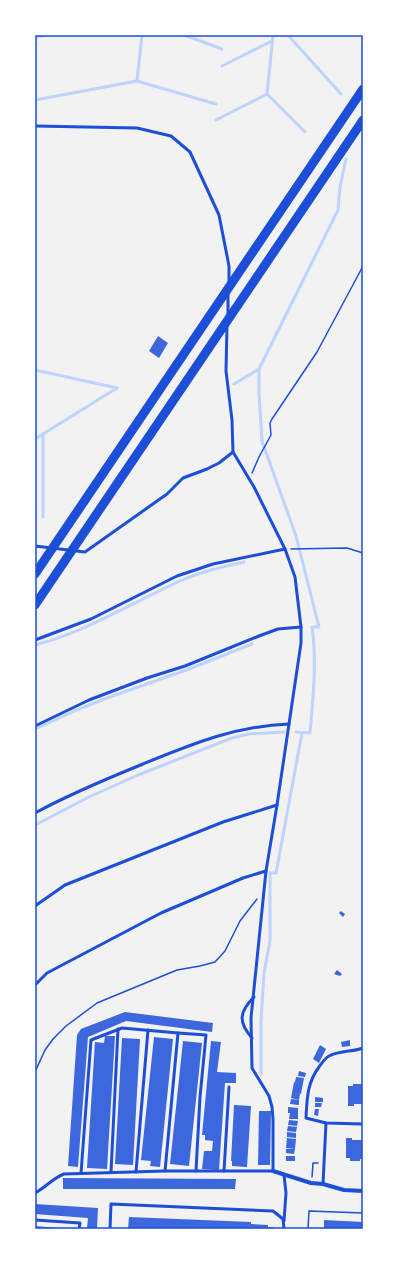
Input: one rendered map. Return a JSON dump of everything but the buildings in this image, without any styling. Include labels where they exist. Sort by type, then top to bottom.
[{"type":"highway","points":[[35,574],[363,89]]},
{"type":"highway","points":[[35,605],[363,120]]},
{"type":"street","points":[[273,1171],[311,1183],[323,1184],[344,1190],[363,1191]]},
{"type":"lane","points":[[35,126],[137,128],[171,136],[190,152],[219,215],[229,266],[226,371],[232,420],[233,452],[250,481],[285,549],[295,577],[301,627],[301,643],[266,871],[251,1018],[252,1068],[269,1096],[272,1107],[273,1171],[165,1171],[64,1174],[55,1178],[35,1193]]},
{"type":"lane","points":[[35,546],[85,552],[167,494],[183,478],[219,463],[233,452]]},
{"type":"lane","points":[[35,640],[91,619],[178,576],[213,564],[285,549]]},
{"type":"lane","points":[[35,726],[89,700],[185,666],[259,636],[278,629],[301,627]]},
{"type":"lane","points":[[35,813],[63,797],[205,739],[233,731],[271,724],[289,724]]},
{"type":"lane","points":[[35,906],[65,885],[223,822],[277,806]]},
{"type":"lane","points":[[35,985],[47,973],[161,913],[243,878],[266,871]]},
{"type":"lane","points":[[252,1038],[244,1030],[242,1019],[244,1008],[254,997]]},
{"type":"lane","points":[[81,1173],[91,1040],[122,1028],[206,1035],[200,1097],[196,1171]]},
{"type":"lane","points":[[111,1172],[118,1029]]},
{"type":"lane","points":[[136,1172],[148,1030]]},
{"type":"lane","points":[[165,1171],[178,1033]]},
{"type":"lane","points":[[363,1048],[347,1050],[323,1060],[314,1074],[308,1092],[306,1118],[326,1123],[363,1124]]},
{"type":"lane","points":[[224,1171],[229,1087]]},
{"type":"lane","points":[[323,1184],[326,1123]]},
{"type":"lane","points":[[284,1175],[286,1193],[284,1229]]},
{"type":"lane","points":[[110,1229],[111,1204],[274,1211],[281,1216],[284,1223]]},
{"type":"lane","points":[[35,1220],[80,1223],[79,1229]]},
{"type":"path","points":[[250,481],[259,457],[271,435],[270,423],[272,419],[317,352],[363,266]]},
{"type":"path","points":[[285,549],[347,548],[363,552]]},
{"type":"path","points":[[35,1072],[45,1050],[53,1039],[66,1026],[97,1003],[177,970],[215,962],[225,951],[246,911],[264,892]]},
{"type":"path","points":[[311,1183],[313,1163],[324,1163]]},
{"type":"path","points":[[308,1229],[309,1211],[363,1212]]},
{"type":"waterway","points":[[35,37],[47,35]]},
{"type":"waterway","points":[[137,81],[142,35]]},
{"type":"waterway","points":[[184,35],[222,49]]},
{"type":"waterway","points":[[267,94],[273,35]]},
{"type":"waterway","points":[[288,35],[341,94]]},
{"type":"waterway","points":[[222,66],[272,41]]},
{"type":"waterway","points":[[35,100],[137,81],[216,104]]},
{"type":"waterway","points":[[267,94],[305,132]]},
{"type":"waterway","points":[[216,120],[267,94]]},
{"type":"waterway","points":[[296,732],[310,733],[314,667],[312,627],[319,627],[296,536],[262,441],[259,369],[338,210],[340,187],[346,159]]},
{"type":"waterway","points":[[234,384],[259,369]]},
{"type":"waterway","points":[[35,370],[117,388]]},
{"type":"waterway","points":[[35,439],[117,388]]},
{"type":"waterway","points":[[43,434],[43,517]]},
{"type":"waterway","points":[[35,645],[73,632],[188,578],[211,570],[244,562]]},
{"type":"waterway","points":[[35,729],[107,698],[189,669],[252,644]]},
{"type":"waterway","points":[[35,825],[91,796],[138,775],[232,738],[249,734],[284,732]]},
{"type":"waterway","points":[[261,1074],[261,1021],[264,973],[270,941],[270,873],[276,873],[302,733]]}]
